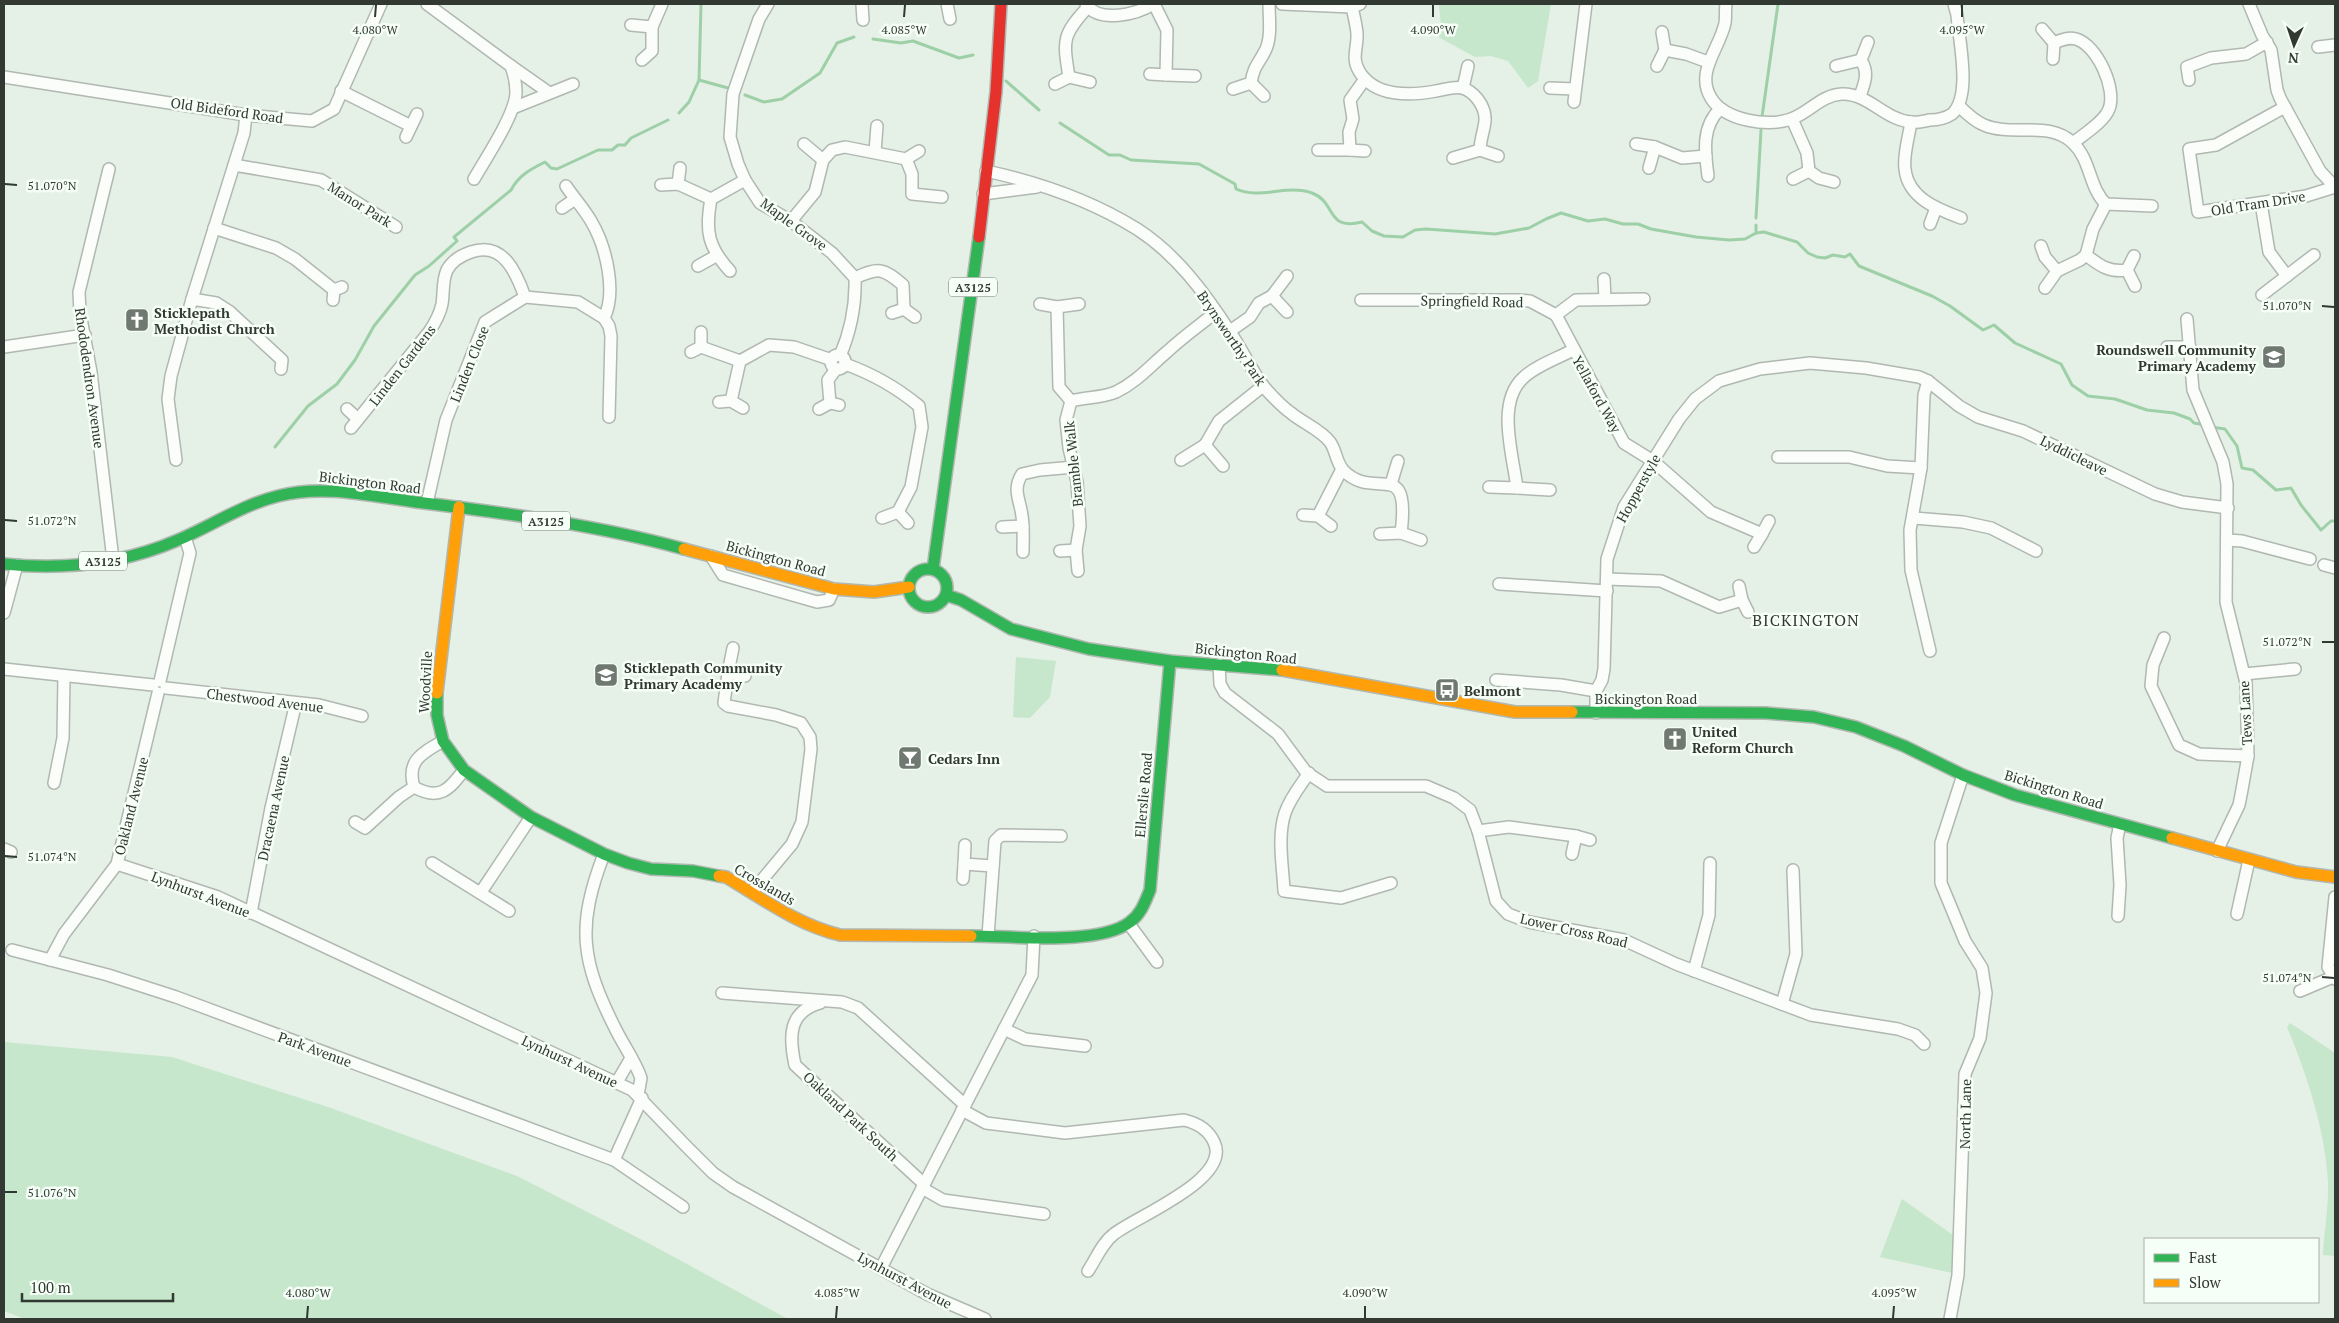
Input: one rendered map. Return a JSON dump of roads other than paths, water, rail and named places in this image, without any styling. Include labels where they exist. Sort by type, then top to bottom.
[{"type":"main road","name":"A3125","points":[[933,570],[963,359],[996,92],[1001,4]]},
{"type":"main road","name":"Bickington Road","points":[[4,564],[113,560],[155,549],[185,537],[242,507],[271,497],[309,490],[459,507],[633,535],[790,579],[834,589],[874,592],[909,587]]},
{"type":"main road","name":"Woodville","points":[[459,507],[437,692],[436,716],[443,741],[464,770],[531,817],[604,854]]},
{"type":"main road","points":[[933,570],[944,577],[948,588],[946,595],[937,605],[927,607],[914,601],[909,587],[918,572],[933,570]]},
{"type":"main road","name":"Bickington Road","points":[[946,595],[961,600],[1011,629],[1089,650],[1170,661],[1286,670],[1515,712],[1766,713],[1814,717],[1856,728],[1896,742],[1962,775],[2015,795],[2249,860],[2296,872],[2335,877]]},
{"type":"main road","name":"Ellerslie Road","points":[[880,935],[1090,937],[1119,930],[1129,924],[1144,908],[1150,890],[1170,661]]},
{"type":"main road","name":"Crosslands","points":[[604,854],[651,869],[715,874],[726,877],[819,930],[840,935],[880,935]]},
{"type":"street","name":"Old Bideford Road","points":[[4,77],[246,114],[312,121],[334,109],[381,4]]},
{"type":"street","points":[[427,4],[548,92]]},
{"type":"street","points":[[642,60],[652,51],[652,27],[662,4]]},
{"type":"street","name":"Maple Grove","points":[[768,4],[759,19],[733,94],[730,114],[730,137],[745,180],[760,202],[791,221],[832,253],[855,278]]},
{"type":"street","points":[[862,4],[862,20]]},
{"type":"street","points":[[947,4],[950,19]]},
{"type":"street","points":[[1069,77],[1065,45],[1066,35],[1087,6],[1098,13],[1113,15],[1144,10],[1153,4],[1167,30],[1166,75]]},
{"type":"street","points":[[1251,83],[1254,66],[1265,51],[1268,42],[1269,4]]},
{"type":"street","points":[[1282,4],[1356,5],[1357,36],[1354,50],[1358,70],[1374,86],[1399,93],[1463,88],[1473,94],[1480,102],[1486,115],[1485,124],[1480,136],[1480,150]]},
{"type":"street","points":[[1574,102],[1586,4]]},
{"type":"street","points":[[1726,4],[1725,23],[1708,62],[1707,89],[1720,109],[1733,116],[1772,123],[1792,119],[1831,96],[1843,94],[1860,96],[1883,112],[1911,122],[1935,120],[1950,116],[1959,106],[1963,88],[1957,15],[1954,4]]},
{"type":"street","points":[[2249,4],[2271,50],[2277,90],[2320,171],[2335,187]]},
{"type":"street","points":[[631,25],[652,27]]},
{"type":"street","points":[[2042,28],[2054,43],[2053,58]]},
{"type":"street","points":[[1657,66],[1665,50],[1662,32]]},
{"type":"street","points":[[2054,43],[2070,38],[2089,45],[2095,52],[2112,93],[2109,111],[2073,144]]},
{"type":"street","points":[[1861,60],[1868,42]]},
{"type":"street","points":[[2189,80],[2187,67],[2211,58],[2246,54],[2267,42]]},
{"type":"street","points":[[2318,47],[2335,45]]},
{"type":"street","points":[[1665,50],[1686,54],[1708,62]]},
{"type":"street","points":[[1836,66],[1861,60]]},
{"type":"street","points":[[1860,96],[1866,80],[1866,69],[1861,60]]},
{"type":"street","points":[[474,179],[513,108],[516,93],[511,66]]},
{"type":"street","points":[[1463,88],[1468,66]]},
{"type":"street","points":[[1150,74],[1195,76]]},
{"type":"street","points":[[1055,84],[1069,77],[1090,82]]},
{"type":"street","points":[[1350,150],[1349,132],[1353,119],[1350,100],[1366,79]]},
{"type":"street","points":[[1233,89],[1251,83]]},
{"type":"street","points":[[1251,83],[1264,96]]},
{"type":"street","points":[[513,108],[548,92],[573,84]]},
{"type":"street","points":[[1550,88],[1575,89]]},
{"type":"street","points":[[341,91],[411,126]]},
{"type":"street","points":[[1959,106],[1969,116],[1984,125],[2055,133],[2073,144],[2086,163],[2099,197],[2106,204],[2152,206]]},
{"type":"street","name":"Old Tram Drive","points":[[2285,107],[2216,145],[2190,149],[2198,212],[2306,196],[2335,187]]},
{"type":"street","points":[[1708,176],[1706,156],[1709,125],[1720,109]]},
{"type":"street","points":[[187,447],[175,454],[168,399],[171,376],[192,299],[244,133],[246,114]]},
{"type":"street","points":[[406,137],[417,114]]},
{"type":"street","points":[[1792,119],[1807,153],[1809,171],[1819,178],[1834,182]]},
{"type":"street","points":[[1911,122],[1904,168],[1911,189],[1936,208],[1961,218]]},
{"type":"street","points":[[875,152],[877,126]]},
{"type":"street","points":[[804,144],[824,160]]},
{"type":"street","points":[[1636,144],[1655,147],[1682,158],[1706,156]]},
{"type":"street","points":[[791,221],[815,192],[824,160],[832,150],[844,147],[906,159],[919,151]]},
{"type":"street","points":[[1649,168],[1655,147]]},
{"type":"street","points":[[1318,150],[1365,150]]},
{"type":"street","points":[[1453,158],[1480,150],[1498,156]]},
{"type":"street","points":[[906,159],[912,174],[912,194],[942,197]]},
{"type":"street","name":"Manor Park","points":[[234,165],[321,180],[396,227]]},
{"type":"street","points":[[678,184],[680,168]]},
{"type":"street","name":"Rhododendron Avenue","points":[[109,170],[79,292],[80,313],[91,372],[113,560]]},
{"type":"street","name":"Brynsworthy Park","points":[[986,171],[1021,178],[1094,208],[1136,229],[1188,273],[1230,331],[1263,386],[1289,412],[1330,442],[1342,469]]},
{"type":"street","points":[[1793,179],[1809,171]]},
{"type":"street","points":[[711,199],[745,180]]},
{"type":"street","points":[[661,185],[678,184],[711,199]]},
{"type":"street","points":[[566,186],[591,221],[607,267],[611,292],[610,306],[604,318]]},
{"type":"street","points":[[983,194],[1041,186]]},
{"type":"street","points":[[562,208],[575,199]]},
{"type":"street","points":[[711,199],[707,221],[709,237],[716,256],[730,271]]},
{"type":"street","points":[[2261,203],[2268,252],[2287,276]]},
{"type":"street","points":[[2045,288],[2057,271],[2086,255],[2092,229],[2106,204]]},
{"type":"street","points":[[1930,224],[1936,208]]},
{"type":"street","points":[[214,228],[276,248],[294,259],[336,292]]},
{"type":"street","points":[[2041,246],[2045,257],[2057,271]]},
{"type":"street","name":"Linden Gardens","points":[[347,409],[355,424],[437,320],[446,272],[459,258],[482,249],[495,251],[505,257],[512,266],[525,297]]},
{"type":"street","points":[[2086,255],[2102,267],[2116,272],[2127,270]]},
{"type":"street","points":[[698,266],[716,256]]},
{"type":"street","points":[[2127,270],[2134,256]]},
{"type":"street","points":[[2262,295],[2314,256]]},
{"type":"street","points":[[819,409],[834,404],[828,380],[848,337],[856,303],[855,278],[872,270],[887,272],[903,285],[904,309]]},
{"type":"street","points":[[2127,270],[2135,286]]},
{"type":"street","points":[[1230,331],[1250,317],[1259,303],[1272,296],[1287,276]]},
{"type":"street","points":[[1604,279],[1605,299]]},
{"type":"street","points":[[1272,296],[1287,312]]},
{"type":"street","points":[[525,297],[578,302],[604,318],[609,326],[611,336],[609,417]]},
{"type":"street","name":"Linden Close","points":[[427,503],[446,420],[485,322],[525,297]]},
{"type":"street","points":[[192,299],[216,304],[230,312],[285,362]]},
{"type":"street","points":[[1556,315],[1576,300],[1644,299]]},
{"type":"street","name":"Springfield Road","points":[[1361,300],[1518,300],[1530,301],[1556,315]]},
{"type":"street","points":[[1040,304],[1057,307],[1079,304]]},
{"type":"street","points":[[1057,307],[1059,387],[1071,401]]},
{"type":"street","points":[[892,313],[904,309]]},
{"type":"street","points":[[904,309],[915,317]]},
{"type":"street","name":"Bramble Walk","points":[[1078,571],[1076,550],[1080,526],[1074,467],[1066,420],[1071,401],[1103,396],[1117,391],[1144,374],[1168,350],[1216,312]]},
{"type":"street","name":"Yellaford Way","points":[[1556,315],[1573,350],[1624,442],[1653,461],[1711,512],[1762,534]]},
{"type":"street","name":"Tews Lane","points":[[2187,319],[2193,390],[2223,462],[2228,508],[2226,602],[2244,674],[2248,756],[2239,805],[2217,851]]},
{"type":"street","points":[[701,332],[696,350],[740,361],[770,344],[794,347],[864,371],[896,388],[920,406],[922,427],[910,487],[898,512],[882,518]]},
{"type":"street","points":[[4,347],[85,335]]},
{"type":"street","points":[[2167,347],[2190,347]]},
{"type":"street","points":[[1517,488],[1507,416],[1512,390],[1524,376],[1573,350]]},
{"type":"street","points":[[731,401],[740,361]]},
{"type":"street","name":"Lyddicleave","points":[[1679,419],[1695,399],[1719,381],[1760,369],[1810,363],[1866,368],[1919,377],[1928,381],[1959,406],[1978,417],[2022,431],[2155,494],[2182,502],[2228,508]]},
{"type":"street","points":[[1928,381],[1924,396],[1921,468],[1914,518],[1910,530],[1911,570],[1930,651]]},
{"type":"street","points":[[1181,460],[1205,445],[1219,421],[1263,386]]},
{"type":"street","points":[[719,402],[731,401],[743,408]]},
{"type":"street","name":"Hopperstyle","points":[[1596,713],[1596,691],[1602,680],[1604,669],[1607,559],[1614,532],[1624,507],[1679,419]]},
{"type":"street","points":[[1205,445],[1223,466]]},
{"type":"street","points":[[1778,457],[1849,457],[1886,466],[1921,468]]},
{"type":"street","points":[[1391,484],[1398,461]]},
{"type":"street","points":[[1023,552],[1022,513],[1016,496],[1016,483],[1022,474],[1040,470],[1074,467]]},
{"type":"street","points":[[1318,516],[1342,469],[1355,478],[1391,484],[1399,489],[1403,497],[1401,533]]},
{"type":"street","points":[[1489,487],[1550,490]]},
{"type":"street","points":[[898,512],[908,523]]},
{"type":"street","points":[[1303,515],[1318,516],[1331,526]]},
{"type":"street","points":[[1914,518],[1963,522],[1991,528],[2036,551]]},
{"type":"street","points":[[1754,547],[1769,522]]},
{"type":"street","points":[[1002,527],[1023,526]]},
{"type":"street","points":[[1380,534],[1401,533],[1421,540]]},
{"type":"street","name":"Oakland Avenue","points":[[50,960],[64,934],[117,864],[190,553],[185,537]]},
{"type":"street","points":[[2227,540],[2242,540],[2310,559]]},
{"type":"street","points":[[1060,551],[1076,550]]},
{"type":"street","name":"Bickington Road","points":[[711,556],[723,575],[817,602],[829,600],[834,589]]},
{"type":"street","points":[[4,613],[17,565]]},
{"type":"street","points":[[1607,579],[1661,582],[1719,607],[1742,600]]},
{"type":"street","points":[[1499,584],[1607,591]]},
{"type":"street","points":[[1739,586],[1742,600],[1748,612]]},
{"type":"street","points":[[2164,638],[2153,665],[2152,686],[2179,745],[2199,754],[2248,756]]},
{"type":"street","points":[[732,648],[724,703],[728,706],[776,715],[801,723],[810,737],[811,749],[802,822],[792,844],[752,892]]},
{"type":"street","name":"Lower Cross Road","points":[[1219,664],[1220,684],[1225,693],[1278,734],[1309,774],[1327,786],[1426,786],[1454,798],[1470,810],[1478,831],[1496,901],[1508,914],[1529,922],[1624,940],[1694,971],[1811,1015],[1898,1029],[1915,1035],[1924,1044]]},
{"type":"street","name":"Chestwood Avenue","points":[[4,668],[319,706],[362,716]]},
{"type":"street","points":[[2244,674],[2294,669]]},
{"type":"street","points":[[728,673],[744,676]]},
{"type":"street","points":[[54,783],[63,738],[64,676]]},
{"type":"street","points":[[1496,680],[1561,685],[1596,691]]},
{"type":"street","name":"Dracaena Avenue","points":[[251,913],[271,808],[294,711],[293,704]]},
{"type":"street","points":[[414,787],[411,770],[414,761],[443,741]]},
{"type":"street","points":[[414,787],[433,795],[443,792],[464,770]]},
{"type":"street","points":[[1309,774],[1293,796],[1285,814],[1282,832],[1284,891],[1341,898],[1391,883]]},
{"type":"street","name":"North Lane","points":[[1950,1319],[1958,1275],[1965,1074],[1980,1038],[1986,993],[1982,968],[1965,942],[1941,883],[1941,843],[1962,775]]},
{"type":"street","points":[[355,822],[365,828],[399,797],[414,787]]},
{"type":"street","points":[[481,892],[531,817]]},
{"type":"street","points":[[2118,916],[2120,885],[2116,838],[2120,824]]},
{"type":"street","points":[[1478,831],[1509,827],[1576,836],[1590,840]]},
{"type":"street","points":[[988,936],[996,841],[1001,834],[1061,836]]},
{"type":"street","points":[[1572,854],[1576,836]]},
{"type":"street","points":[[963,879],[965,845]]},
{"type":"street","points":[[604,854],[589,898],[585,940],[592,980],[641,1078],[640,1096],[614,1160]]},
{"type":"street","points":[[2236,914],[2249,860]]},
{"type":"street","points":[[432,863],[510,911]]},
{"type":"street","points":[[1694,971],[1709,915],[1710,863]]},
{"type":"street","name":"Lynhurst Avenue","points":[[117,864],[218,897],[617,1082],[640,1096],[686,1146],[714,1173],[733,1187],[927,1294],[985,1319]]},
{"type":"street","points":[[964,864],[993,866]]},
{"type":"street","points":[[1782,1004],[1796,954],[1793,870]]},
{"type":"street","points":[[2300,991],[2334,978],[2328,967],[2335,898]]},
{"type":"street","points":[[1129,924],[1157,962]]},
{"type":"street","points":[[881,1268],[1032,975],[1034,936]]},
{"type":"street","name":"Park Avenue","points":[[12,950],[176,997],[614,1160],[682,1207]]},
{"type":"street","points":[[722,993],[842,1002],[858,1008],[964,1107],[986,1123],[1065,1133],[1184,1120],[1201,1126],[1209,1134],[1216,1148],[1213,1166],[1205,1175],[1161,1206],[1115,1233],[1107,1240],[1088,1271]]},
{"type":"street","name":"Oakland Park South","points":[[827,1001],[806,1007],[795,1022],[790,1042],[795,1065],[923,1186],[943,1200],[1044,1214]]},
{"type":"street","points":[[1004,1029],[1024,1038],[1086,1046]]},
{"type":"street","points":[[617,1082],[631,1058]]},
{"type":"waterway","points":[[699,80],[701,4]]},
{"type":"waterway","points":[[1762,117],[1778,4]]},
{"type":"waterway","points":[[745,95],[764,102],[782,99],[820,73],[837,43],[854,37]]},
{"type":"waterway","points":[[873,39],[901,43],[913,41],[959,58],[973,55]]},
{"type":"waterway","points":[[679,113],[689,102],[699,80],[728,88]]},
{"type":"waterway","points":[[1006,81],[1039,110]]},
{"type":"waterway","points":[[275,447],[308,406],[337,384],[355,360],[374,326],[415,275],[429,266],[457,241],[454,237],[511,190],[522,176],[545,162],[551,168],[557,169],[598,150],[612,150],[618,145],[625,145],[631,138],[668,120]]},
{"type":"waterway","points":[[1060,123],[1109,155],[1120,155],[1131,160],[1199,164],[1235,184],[1236,189],[1245,192],[1264,193],[1293,190],[1312,193],[1320,197],[1332,214],[1342,223],[1362,222],[1372,231],[1384,236],[1403,237],[1415,230],[1426,229],[1495,234],[1529,228],[1561,213],[1588,221],[1605,219],[1696,237],[1729,240],[1745,239],[1756,233],[1764,232],[1797,242],[1808,253],[1817,257],[1825,258],[1833,255],[1845,257],[1850,254],[1859,266],[1932,296],[1950,306],[1983,330],[1994,325],[2015,343],[2061,364],[2072,385],[2088,396],[2115,399],[2147,410],[2174,413],[2190,419],[2194,423],[2205,425]]},
{"type":"waterway","points":[[1756,218],[1761,130]]},
{"type":"waterway","points":[[1756,225],[1756,233]]},
{"type":"waterway","points":[[2211,427],[2225,429],[2237,446],[2242,468],[2253,470],[2276,490],[2291,488],[2301,505],[2321,530],[2331,521],[2335,521]]},
{"type":"place","name":"Sticklepath Methodist Church","points":[[137,320]]},
{"type":"place","name":"Roundswell Community Primary Academy","points":[[2274,357]]},
{"type":"place","name":"Sticklepath Community Primary Academy","points":[[606,675]]},
{"type":"place","name":"Belmont","points":[[1447,690]]},
{"type":"place","name":"United Reform Church","points":[[1675,739]]},
{"type":"place","name":"Cedars Inn","points":[[910,758]]},
{"type":"district","name":"BICKINGTON","points":[[1806,620]]}]
